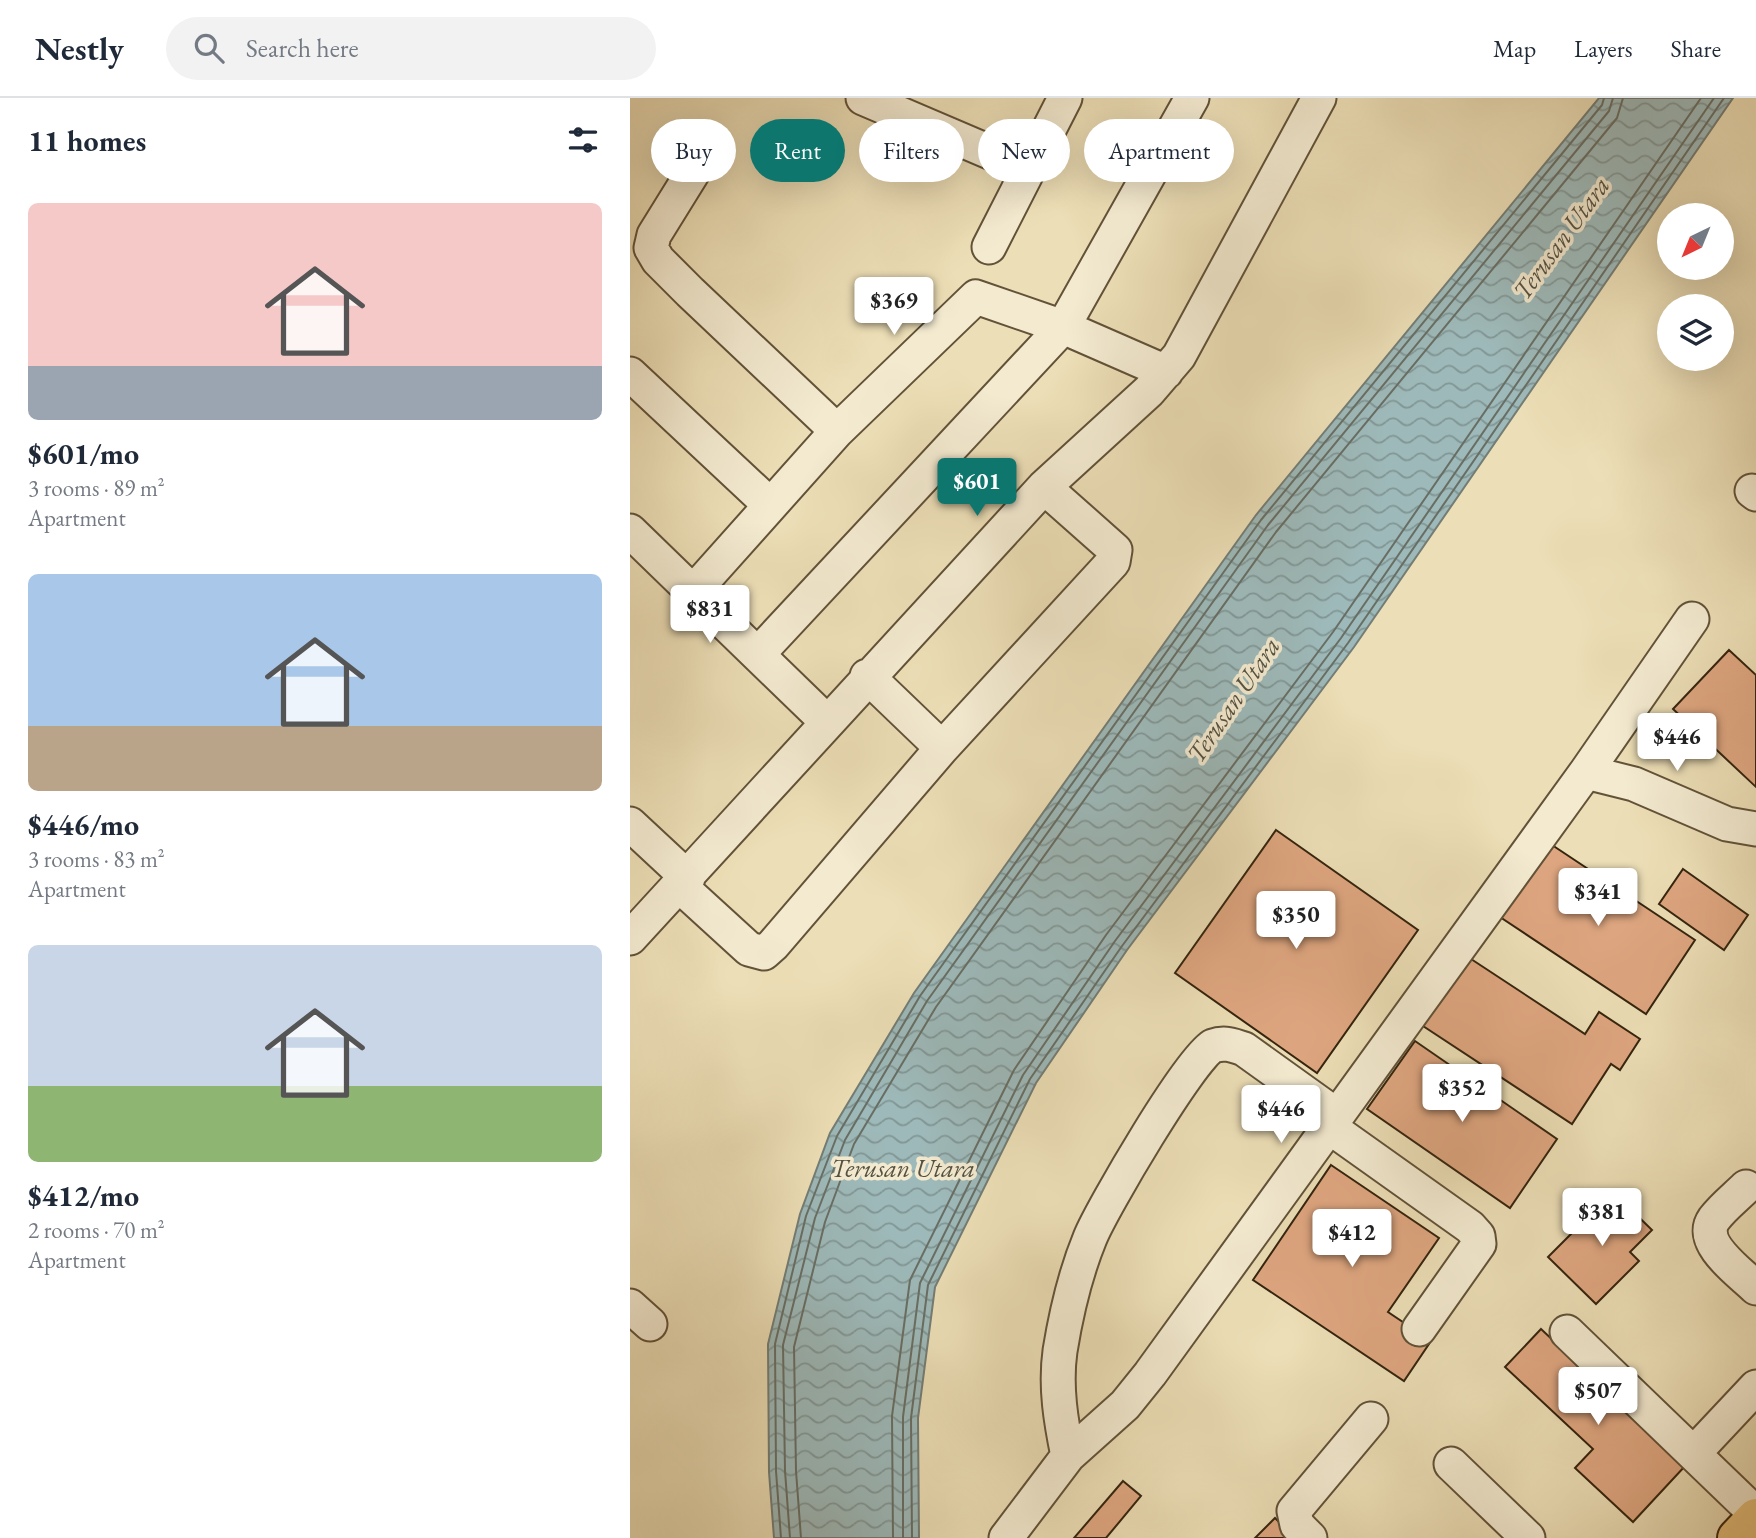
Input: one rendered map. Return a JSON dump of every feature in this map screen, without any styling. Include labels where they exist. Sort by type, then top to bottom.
[{"type":"street","points":[[863,98],[978,147]]},
{"type":"street","points":[[1054,119],[1065,98]]},
{"type":"street","points":[[758,654],[1063,327],[1192,98]]},
{"type":"street","points":[[630,939],[867,676],[1044,487],[1149,391],[1166,372],[1201,321],[1319,98]]},
{"type":"street","points":[[687,182],[654,235],[651,248],[658,260],[837,431]]},
{"type":"street","points":[[989,247],[1020,182]]},
{"type":"street","points":[[694,591],[837,431],[976,297],[1063,327],[1166,372]]},
{"type":"street","points":[[630,374],[769,504]]},
{"type":"street","points":[[630,824],[749,948],[764,953],[942,748],[1116,557],[1115,550],[1044,487]]},
{"type":"street","points":[[630,531],[827,721]]},
{"type":"street","points":[[1006,1538],[1068,1456],[1125,1405],[1150,1374],[1586,772],[1692,619]]},
{"type":"street","points":[[867,676],[942,748]]},
{"type":"street","points":[[1586,772],[1634,785],[1727,824],[1756,829]]},
{"type":"street","points":[[1068,1456],[1059,1400],[1060,1352],[1090,1237],[1131,1161],[1197,1062],[1211,1047],[1227,1043],[1244,1049],[1478,1236],[1479,1244],[1419,1329]]},
{"type":"street","points":[[1746,1187],[1713,1220],[1709,1232],[1713,1245],[1756,1288]]},
{"type":"street","points":[[1567,1332],[1694,1453],[1748,1528]]},
{"type":"street","points":[[1694,1453],[1756,1387]]},
{"type":"street","points":[[1310,1538],[1297,1525],[1294,1511],[1371,1419]]},
{"type":"street","points":[[1451,1464],[1528,1538]]},
{"type":"water","name":"Terusan Utara","points":[[1599,98],[1733,98],[1661,203],[1657,203],[1657,208],[1354,647],[1127,950],[1036,1083],[935,1287],[918,1418],[919,1538],[774,1538],[769,1472],[768,1344],[800,1214],[830,1133],[914,993],[1256,515]]},
{"type":"building","points":[[1729,650],[1756,675],[1756,787],[1673,709]]},
{"type":"building","points":[[1276,830],[1418,930],[1317,1073],[1175,973]]},
{"type":"building","points":[[1549,843],[1695,940],[1646,1014],[1500,917]]},
{"type":"building","points":[[1683,869],[1748,915],[1724,950],[1659,904]]},
{"type":"building","points":[[1468,957],[1585,1034],[1599,1012],[1640,1039],[1620,1070],[1611,1064],[1572,1124],[1423,1026]]},
{"type":"building","points":[[1415,1041],[1557,1139],[1510,1208],[1367,1109]]},
{"type":"building","points":[[1331,1165],[1439,1238],[1388,1312],[1431,1341],[1404,1381],[1253,1280]]},
{"type":"building","points":[[1613,1192],[1652,1230],[1630,1252],[1639,1261],[1596,1304],[1548,1257]]},
{"type":"building","points":[[1541,1329],[1686,1465],[1633,1522],[1575,1468],[1593,1449],[1505,1367]]},
{"type":"building","points":[[1123,1481],[1141,1496],[1106,1538],[1074,1538]]},
{"type":"building","points":[[1275,1518],[1295,1538],[1255,1538]]}]
